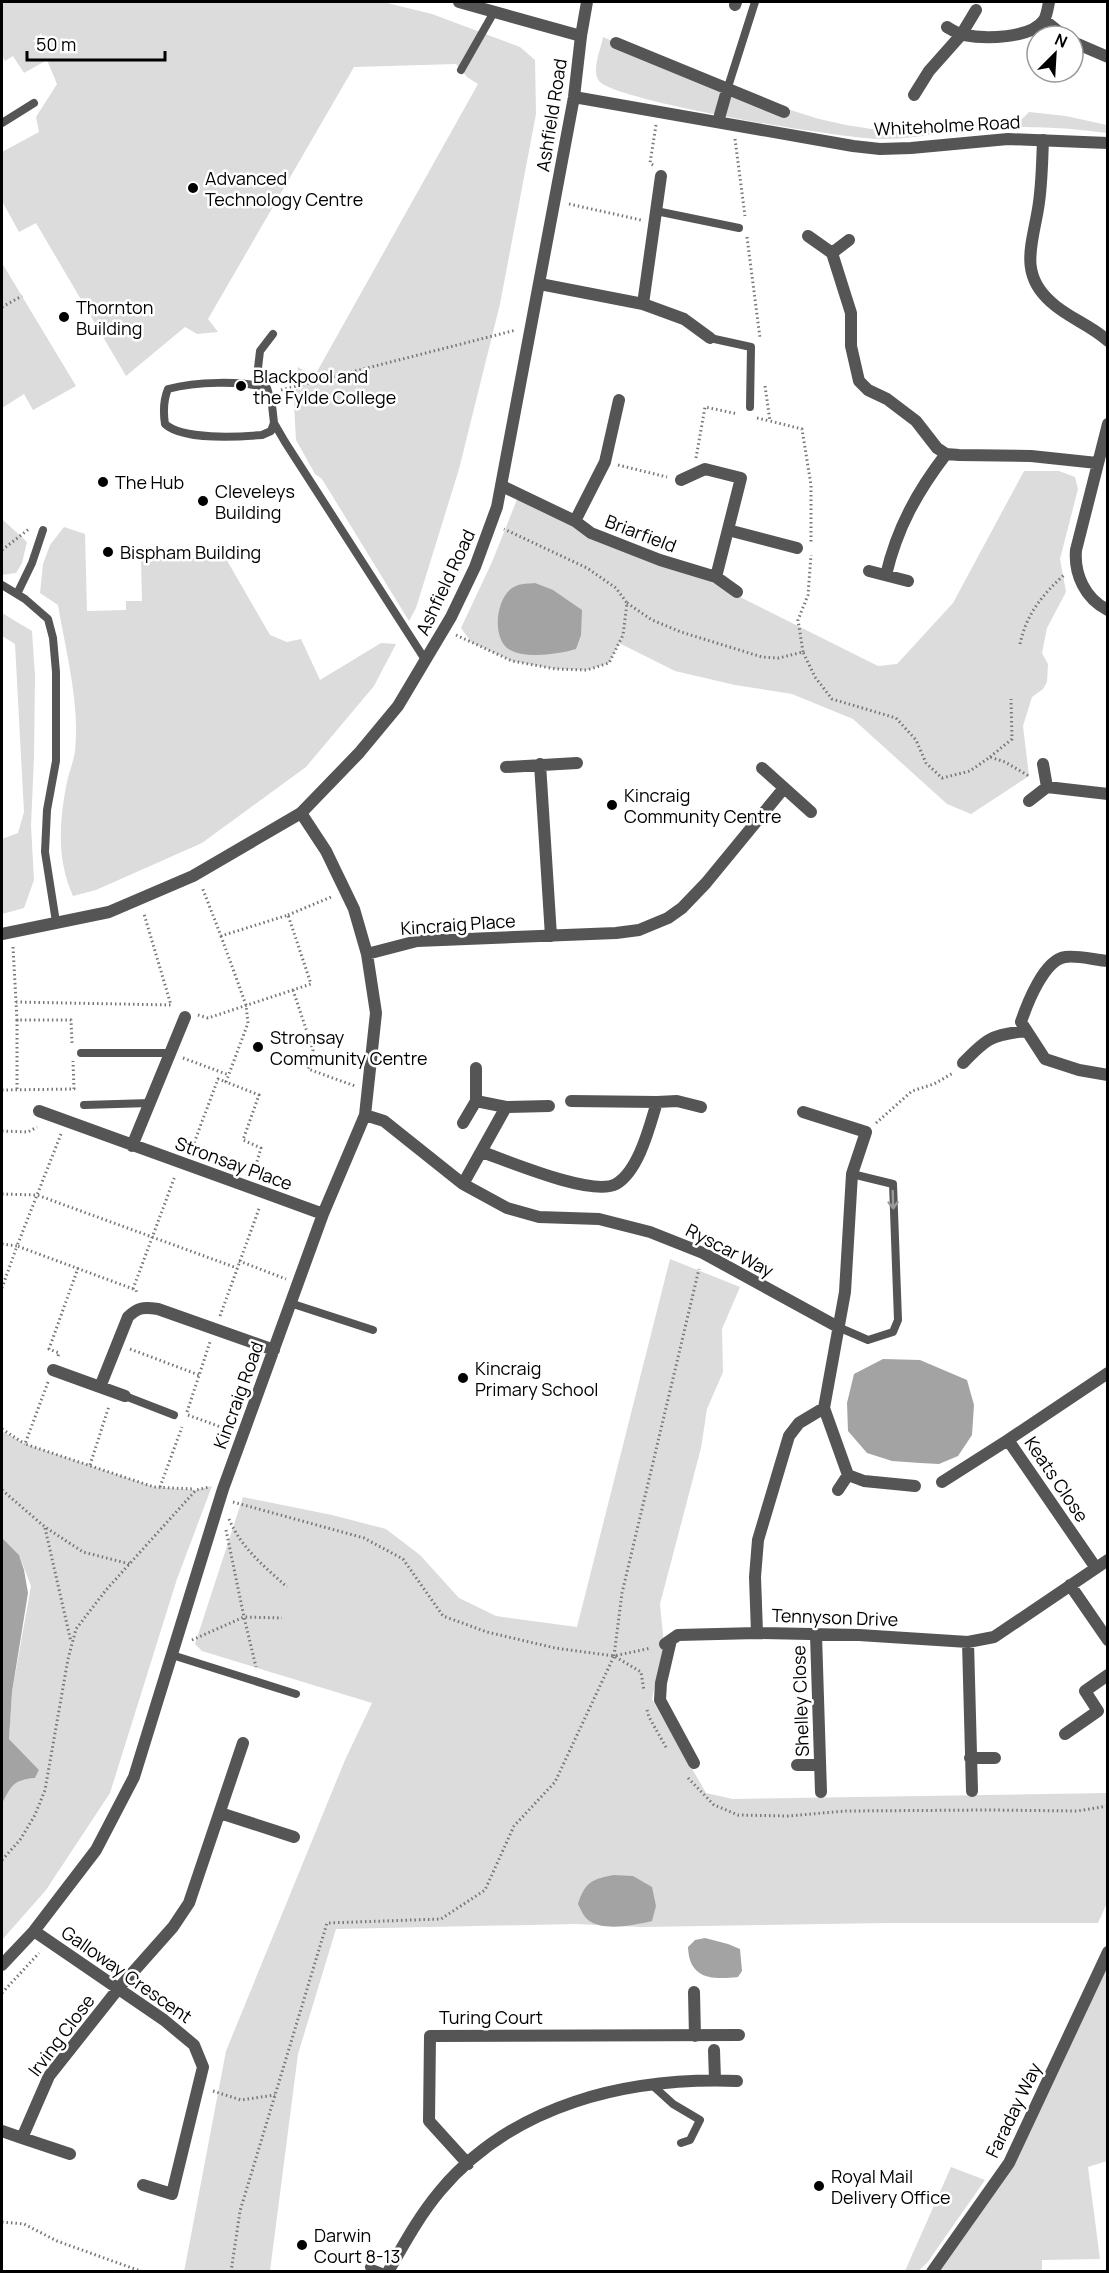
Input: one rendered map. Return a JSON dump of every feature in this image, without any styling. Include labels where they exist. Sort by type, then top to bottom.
[{"type":"street","points":[[459,2],[581,36]]},
{"type":"street","name":"Ashfield Road","points":[[7,934],[109,912],[196,874],[301,813],[366,746],[398,706],[444,629],[475,567],[492,524],[502,486],[540,284],[574,97],[587,2]]},
{"type":"street","points":[[947,27],[961,35],[988,38],[1009,36],[1033,28],[1044,20],[1049,2]]},
{"type":"street","points":[[914,95],[929,71],[961,35],[976,10]]},
{"type":"street","points":[[1044,20],[1049,24]]},
{"type":"street","points":[[616,43],[784,112]]},
{"type":"street","points":[[1085,47],[1107,57]]},
{"type":"street","points":[[718,122],[727,90]]},
{"type":"street","name":"Whiteholme Road","points":[[574,97],[880,149],[1008,139],[1107,143]]},
{"type":"street","points":[[1043,140],[1040,192],[1029,255],[1031,274],[1040,291],[1052,303],[1083,322],[1107,341]]},
{"type":"street","points":[[643,304],[661,176]]},
{"type":"street","points":[[808,236],[832,253],[851,313],[851,346],[858,381],[916,421],[937,448],[946,454],[992,457],[1031,456],[1097,463]]},
{"type":"street","points":[[832,253],[849,240]]},
{"type":"street","points":[[540,284],[643,304],[684,319],[710,338]]},
{"type":"street","points":[[575,521],[605,462],[619,400]]},
{"type":"street","points":[[1107,424],[1074,566],[1092,600],[1107,610]]},
{"type":"street","points":[[886,575],[900,531],[913,502],[923,484],[946,454]]},
{"type":"street","points":[[687,477],[705,469],[741,478],[716,577]]},
{"type":"street","name":"Briarfield","points":[[502,486],[575,521],[591,533],[660,560],[716,577],[737,592]]},
{"type":"street","points":[[728,530],[796,548]]},
{"type":"street","points":[[869,571],[909,581]]},
{"type":"street","points":[[506,767],[577,763]]},
{"type":"street","points":[[540,764],[551,936]]},
{"type":"street","points":[[1043,764],[1047,787]]},
{"type":"street","points":[[762,768],[811,812]]},
{"type":"street","points":[[1029,801],[1047,787],[1107,794]]},
{"type":"street","name":"Kincraig Place","points":[[367,954],[417,941],[639,930],[668,918],[682,908],[706,883],[784,788]]},
{"type":"street","name":"Kincraig Road","points":[[2,1965],[34,1931],[96,1850],[134,1777],[220,1498],[322,1214],[365,1115],[376,1014],[367,954],[354,909],[346,891],[326,852],[301,813]]},
{"type":"street","points":[[1107,961],[1064,957],[1055,962],[1036,986],[1021,1022],[1045,1059],[1079,1070],[1107,1075]]},
{"type":"street","points":[[132,1146],[185,1012]]},
{"type":"street","points":[[963,1063],[988,1040],[1000,1034],[1025,1031]]},
{"type":"street","points":[[463,1123],[476,1101],[476,1068]]},
{"type":"street","points":[[476,1101],[506,1107],[549,1106]]},
{"type":"street","points":[[571,1101],[677,1101],[701,1107]]},
{"type":"street","points":[[482,1152],[559,1179],[602,1187],[616,1184],[627,1174],[642,1147],[657,1102]]},
{"type":"street","points":[[463,1184],[506,1107]]},
{"type":"street","name":"Stronsay Place","points":[[39,1111],[322,1214]]},
{"type":"street","points":[[803,1112],[866,1132],[852,1174],[845,1292],[824,1408],[848,1475],[864,1481],[915,1486]]},
{"type":"street","name":"Ryscar Way","points":[[365,1115],[384,1121],[463,1184],[507,1208],[539,1217],[599,1220],[650,1232],[703,1253],[838,1328]]},
{"type":"street","points":[[100,1387],[128,1317],[141,1308],[158,1309],[274,1350]]},
{"type":"street","points":[[52,1371],[119,1395]]},
{"type":"street","name":"Keats Close","points":[[942,1482],[1107,1372]]},
{"type":"street","name":"Tennyson Drive","points":[[824,1408],[799,1423],[789,1436],[761,1529],[755,1577],[757,1633],[859,1635],[968,1642],[994,1637],[1107,1560]]},
{"type":"street","name":"Keats Close","points":[[1008,1440],[1096,1568]]},
{"type":"street","points":[[838,1490],[848,1475]]},
{"type":"street","points":[[1070,1585],[1107,1640]]},
{"type":"street","points":[[694,1763],[660,1700],[661,1683],[672,1636],[757,1633]]},
{"type":"street","name":"Shelley Close","points":[[816,1635],[820,1792]]},
{"type":"street","points":[[968,1642],[972,1791]]},
{"type":"street","points":[[1065,1734],[1098,1711],[1085,1691],[1107,1675]]},
{"type":"street","name":"Irving Close","points":[[22,2138],[49,2076],[118,1989],[173,1927],[189,1903],[243,1743]]},
{"type":"street","points":[[970,1758],[995,1758]]},
{"type":"street","name":"Shelley Close","points":[[797,1765],[820,1765]]},
{"type":"street","points":[[220,1814],[294,1837]]},
{"type":"street","name":"Galloway Crescent","points":[[34,1931],[164,2020],[194,2045],[203,2067],[200,2088],[172,2194],[143,2185]]},
{"type":"street","name":"Faraday Way","points":[[932,2271],[1009,2163],[1107,1952]]},
{"type":"street","points":[[694,1992],[695,2036]]},
{"type":"street","name":"Turing Court","points":[[468,2164],[429,2121],[430,2036],[739,2035]]},
{"type":"street","points":[[714,2050],[715,2080]]},
{"type":"street","points":[[387,2271],[439,2192],[491,2144],[521,2124],[549,2110],[590,2096],[651,2084],[737,2081]]},
{"type":"street","points":[[2,2131],[70,2154]]},
{"type":"lane","points":[[727,90],[754,2]]},
{"type":"lane","points":[[461,70],[494,12]]},
{"type":"lane","points":[[2,123],[34,103]]},
{"type":"lane","points":[[655,217],[743,230]]},
{"type":"lane","points":[[256,385],[261,351],[273,334]]},
{"type":"lane","points":[[710,338],[751,347],[750,407]]},
{"type":"lane","points":[[274,423],[271,430],[262,435],[180,433],[165,424],[163,411],[168,389],[182,385],[256,385],[267,388],[274,423],[328,511],[426,661]]},
{"type":"lane","points":[[17,594],[32,563],[43,530]]},
{"type":"lane","points":[[2,585],[25,598],[48,619],[53,638],[57,672],[56,761],[47,810],[45,852],[56,922]]},
{"type":"lane","points":[[76,1054],[170,1053]]},
{"type":"lane","points":[[84,1105],[150,1103]]},
{"type":"lane","points":[[838,1328],[868,1340],[893,1332],[898,1320],[893,1184],[852,1174]]},
{"type":"lane","points":[[290,1303],[373,1330]]},
{"type":"lane","points":[[119,1395],[174,1415]]},
{"type":"lane","points":[[173,1652],[296,1694]]},
{"type":"lane","points":[[651,2084],[673,2104],[700,2120],[690,2140],[681,2143]]},
{"type":"lane","points":[[369,2268],[382,2271]]},
{"type":"path","points":[[658,111],[650,162],[661,176]]},
{"type":"path","points":[[734,125],[745,220]]},
{"type":"path","points":[[555,201],[655,217]]},
{"type":"path","points":[[743,230],[760,338]]},
{"type":"path","points":[[2,307],[22,296]]},
{"type":"path","points":[[269,394],[296,385],[532,326]]},
{"type":"path","points":[[765,386],[770,421]]},
{"type":"path","points":[[605,462],[687,477],[705,406],[802,429],[811,485],[811,549],[808,595],[798,620],[803,652],[815,676],[832,699],[896,718],[916,740],[926,763],[942,778],[970,771],[1012,739],[1011,699]]},
{"type":"path","points":[[492,524],[587,568],[616,588],[627,603],[652,620],[681,632],[762,657],[779,658],[803,652]]},
{"type":"path","points":[[2,550],[30,529]]},
{"type":"path","points":[[1020,644],[1024,627],[1034,608],[1052,586],[1074,566]]},
{"type":"path","points":[[444,629],[512,661],[556,669],[587,670],[609,663],[623,634],[627,603]]},
{"type":"path","points":[[990,757],[1005,762],[1047,787]]},
{"type":"path","points":[[196,874],[246,1005],[248,1023],[226,1082]]},
{"type":"path","points":[[221,936],[288,915],[346,891]]},
{"type":"path","points":[[140,899],[171,1005]]},
{"type":"path","points":[[16,1002],[171,1005],[185,1012],[208,1018],[311,984],[288,915]]},
{"type":"path","points":[[7,934],[16,1002],[17,1090]]},
{"type":"path","points":[[293,990],[313,1050],[308,1069],[367,1091]]},
{"type":"path","points":[[17,1020],[71,1020],[72,1043]]},
{"type":"path","points":[[170,1053],[229,1075]]},
{"type":"path","points":[[2,1090],[74,1089],[76,1054]]},
{"type":"path","points":[[866,1132],[912,1091],[934,1084],[955,1072],[963,1063]]},
{"type":"path","points":[[133,1288],[218,1079],[259,1095],[243,1140],[261,1148],[249,1188]]},
{"type":"path","points":[[2,1131],[28,1132],[61,1119]]},
{"type":"path","points":[[2,1288],[37,1195],[61,1119]]},
{"type":"path","points":[[160,1487],[264,1193]]},
{"type":"path","points":[[2,1194],[37,1195],[237,1268]]},
{"type":"path","points":[[2,1244],[17,1246],[133,1288],[136,1290],[141,1308]]},
{"type":"path","points":[[231,2271],[240,2211],[327,1923],[441,1919],[486,1890],[514,1826],[555,1782],[614,1656],[622,1593],[703,1253]]},
{"type":"path","points":[[239,1262],[298,1283]]},
{"type":"path","points":[[25,1444],[59,1353],[49,1349],[78,1268]]},
{"type":"path","points":[[117,1345],[199,1375]]},
{"type":"path","points":[[89,1466],[119,1395]]},
{"type":"path","points":[[186,1414],[243,1435]]},
{"type":"path","points":[[2,1429],[25,1444],[160,1487],[196,1490],[212,1486],[217,1473],[228,1477]]},
{"type":"path","points":[[2,1490],[45,1527],[83,1552],[130,1564]]},
{"type":"path","points":[[2,1860],[20,1840],[35,1815],[45,1790],[76,1629],[196,1490]]},
{"type":"path","points":[[220,1498],[364,1538],[403,1559],[443,1616],[487,1632],[555,1648],[614,1656],[672,1636]]},
{"type":"path","points":[[220,1498],[235,1533],[256,1560],[287,1587]]},
{"type":"path","points":[[220,1498],[260,1683]]},
{"type":"path","points":[[45,1527],[72,1644]]},
{"type":"path","points":[[173,1652],[244,1617],[282,1618]]},
{"type":"path","points":[[2,1993],[49,1942]]},
{"type":"path","points":[[200,2088],[241,2100],[275,2094]]},
{"type":"path","points":[[2,2222],[24,2224],[57,2241],[143,2271]]},
{"type":"shaded area","points":[[2,2],[383,2],[432,14],[520,47],[535,60],[536,114],[500,304],[459,469],[416,608],[409,621],[322,479],[315,474],[296,440],[294,404],[298,367],[314,377],[478,84],[467,77],[456,64],[354,67],[208,319],[218,332],[197,334],[185,327],[126,376],[36,223],[19,232],[2,201],[2,152],[39,132],[36,117],[57,84],[47,60],[24,73],[13,56],[5,61],[2,55]]},
{"type":"shaded area","points":[[603,37],[727,90],[819,119],[846,125],[891,132],[938,128],[959,123],[1022,119],[1029,112],[1066,116],[1107,125],[1107,133],[1053,128],[999,127],[882,139],[861,138],[733,118],[645,99],[614,89],[599,81],[596,66]]},
{"type":"shaded area","points":[[2,263],[76,386],[33,410],[24,394],[2,408]]},
{"type":"shaded area","points":[[1024,471],[1059,471],[1075,477],[1078,489],[1060,559],[1066,592],[1047,628],[1042,653],[1048,664],[1047,682],[1043,689],[1032,697],[1023,726],[1029,776],[971,814],[947,804],[853,719],[792,694],[735,685],[675,671],[619,643],[609,663],[587,670],[556,669],[512,661],[471,642],[461,628],[492,562],[518,497],[657,564],[714,581],[734,594],[878,666],[897,664],[953,603]]},
{"type":"shaded area","points":[[2,519],[27,542],[22,563],[16,573],[2,575]]},
{"type":"shaded area","points":[[64,527],[85,534],[87,611],[126,610],[126,601],[142,601],[141,560],[225,557],[270,635],[287,642],[301,639],[320,680],[381,643],[396,644],[374,686],[306,767],[202,843],[96,890],[73,896],[64,869],[61,829],[66,787],[75,751],[74,696],[58,605],[40,593],[43,564],[50,545]]},
{"type":"shaded area","points":[[535,583],[553,590],[582,610],[581,635],[576,649],[560,653],[531,655],[514,652],[502,642],[498,614],[504,597],[516,586]]},
{"type":"shaded area","points":[[2,613],[32,631],[35,676],[31,826],[34,880],[24,908],[2,914],[2,839],[18,833],[24,812],[15,644],[2,636]]},
{"type":"shaded area","points":[[670,1259],[740,1287],[722,1329],[723,1372],[707,1409],[701,1448],[660,1604],[664,1645],[652,1699],[706,1793],[733,1799],[1107,1793],[1107,1903],[1098,1923],[888,1923],[641,1927],[575,1924],[336,1929],[298,2054],[270,2271],[184,2272],[226,2051],[345,1760],[372,1703],[202,1651],[195,1644],[243,1497],[332,1515],[386,1529],[420,1555],[459,1598],[496,1616],[577,1627]]},
{"type":"shaded area","points":[[883,1359],[920,1360],[967,1380],[974,1405],[972,1435],[958,1456],[939,1464],[892,1461],[867,1453],[848,1431],[847,1403],[854,1374]]},
{"type":"shaded area","points":[[2,1431],[25,1444],[154,1487],[196,1490],[212,1486],[177,1579],[110,1793],[46,1890],[2,1940],[2,1804],[17,1782],[35,1778],[39,1770],[9,1739],[12,1692],[31,1586],[19,1555],[2,1539]]},
{"type":"shaded area","points":[[2,1538],[19,1555],[28,1593],[12,1692],[9,1739],[39,1770],[35,1778],[17,1782],[2,1804]]},
{"type":"shaded area","points":[[614,1875],[633,1876],[652,1887],[656,1906],[652,1921],[611,1927],[595,1924],[587,1919],[578,1904],[583,1891],[595,1880]]},
{"type":"shaded area","points":[[705,1938],[740,1949],[742,1971],[738,1977],[711,1977],[697,1971],[689,1958],[688,1947],[695,1940]]},
{"type":"shaded area","points":[[1107,1952],[1107,2161],[1088,2167],[1100,2259],[1042,2260],[1042,2271],[932,2272],[1009,2163]]},
{"type":"shaded area","points":[[951,2167],[985,2180],[927,2263],[918,2271],[905,2271]]},
{"type":"place","name":"Advanced Technology Centre","points":[[193,188]]},
{"type":"place","name":"Thornton Building","points":[[64,317]]},
{"type":"place","name":"Blackpool and the Fylde College","points":[[241,386]]},
{"type":"place","name":"The Hub","points":[[103,482]]},
{"type":"place","name":"Cleveleys Building","points":[[203,501]]},
{"type":"place","name":"Bispham Building","points":[[108,552]]},
{"type":"place","name":"Kincraig Community Centre","points":[[612,805]]},
{"type":"place","name":"Stronsay Community Centre","points":[[258,1047]]},
{"type":"place","name":"Kincraig Primary School","points":[[463,1378]]},
{"type":"place","name":"Royal Mail Delivery Office","points":[[819,2186]]},
{"type":"place","name":"Darwin Court 8-13","points":[[302,2245]]}]
